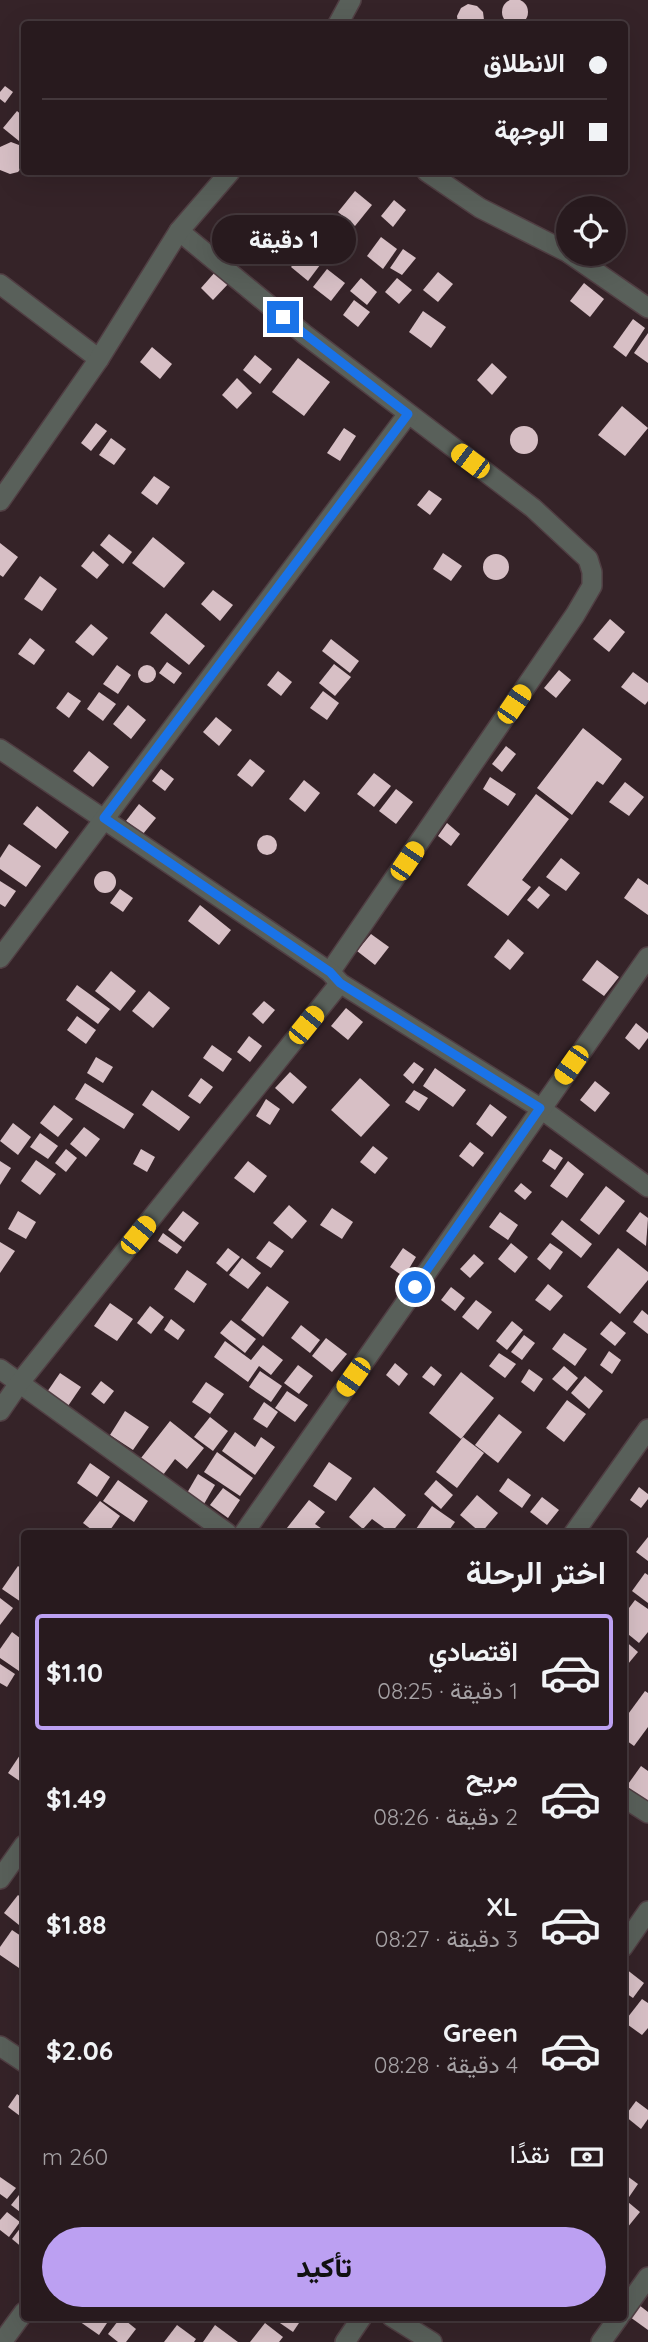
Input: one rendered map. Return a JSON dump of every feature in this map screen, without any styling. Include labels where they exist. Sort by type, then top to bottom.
[{"type":"street","points":[[340,21],[351,0]]},
{"type":"street","points":[[0,501],[99,359],[179,231],[227,175]]},
{"type":"street","points":[[431,175],[480,208],[556,246]]},
{"type":"street","points":[[0,1411],[335,978],[592,586],[588,559],[533,508],[304,334],[179,231]]},
{"type":"street","points":[[588,266],[648,308]]},
{"type":"street","points":[[0,284],[99,359]]},
{"type":"street","points":[[0,958],[408,414]]},
{"type":"street","points":[[0,749],[335,978],[540,1108],[648,1187]]},
{"type":"street","points":[[246,1530],[648,957]]},
{"type":"street","points":[[0,1370],[223,1530]]},
{"type":"street","points":[[576,1530],[648,1429]]},
{"type":"street","points":[[627,1800],[648,1814]]},
{"type":"street","points":[[0,1880],[21,1849]]},
{"type":"street","points":[[627,1941],[648,1911]]},
{"type":"street","points":[[0,2046],[21,2060]]},
{"type":"street","points":[[627,2306],[648,2277]]},
{"type":"street","points":[[2,2342],[21,2316]]},
{"type":"street","points":[[345,2342],[359,2321]]},
{"type":"street","points":[[398,2321],[432,2342]]},
{"type":"street","points":[[601,2342],[616,2321]]},
{"type":"building","points":[[510,0],[520,0],[527,7],[524,21],[506,21],[503,17],[503,7]]},
{"type":"building","points":[[468,4],[477,6],[483,12],[484,21],[458,21],[461,8]]},
{"type":"building","points":[[5,86],[13,92],[5,103],[0,99],[0,92]]},
{"type":"building","points":[[17,111],[21,114],[19,141],[3,128]]},
{"type":"building","points":[[11,142],[21,147],[21,168],[18,172],[10,174],[0,170],[0,147]]},
{"type":"building","points":[[355,191],[372,205],[355,226],[338,212]]},
{"type":"building","points":[[394,200],[406,210],[393,227],[381,216]]},
{"type":"building","points":[[381,237],[397,249],[383,269],[367,256]]},
{"type":"building","points":[[403,249],[416,258],[402,275],[390,268]]},
{"type":"building","points":[[304,252],[320,265],[308,281],[291,267]]},
{"type":"building","points":[[327,269],[345,283],[331,301],[313,287]]},
{"type":"building","points":[[216,271],[229,283],[213,300],[201,288]]},
{"type":"building","points":[[438,272],[453,284],[438,302],[423,290]]},
{"type":"building","points":[[361,278],[377,292],[367,305],[350,291]]},
{"type":"building","points":[[397,278],[412,290],[399,304],[385,292]]},
{"type":"building","points":[[584,283],[604,299],[590,317],[570,301]]},
{"type":"building","points":[[354,300],[370,312],[358,327],[343,315]]},
{"type":"building","points":[[423,311],[446,327],[431,348],[409,332]]},
{"type":"building","points":[[633,319],[645,328],[626,357],[613,347]]},
{"type":"building","points":[[648,333],[648,363],[634,353]]},
{"type":"building","points":[[152,347],[172,364],[160,379],[140,362]]},
{"type":"building","points":[[255,355],[272,369],[260,384],[243,370]]},
{"type":"building","points":[[298,358],[330,382],[304,416],[272,392]]},
{"type":"building","points":[[492,363],[507,377],[492,395],[477,380]]},
{"type":"building","points":[[237,378],[252,393],[237,409],[222,395]]},
{"type":"building","points":[[622,406],[648,428],[625,456],[598,435]]},
{"type":"building","points":[[96,423],[107,431],[91,451],[81,443]]},
{"type":"building","points":[[524,426],[534,430],[538,440],[534,450],[524,454],[514,450],[510,440],[514,430]]},
{"type":"building","points":[[344,428],[356,436],[340,461],[327,453]]},
{"type":"building","points":[[111,438],[126,449],[114,465],[99,455]]},
{"type":"building","points":[[154,476],[170,487],[157,505],[141,493]]},
{"type":"building","points":[[429,490],[442,499],[430,515],[417,505]]},
{"type":"building","points":[[109,534],[132,552],[123,564],[100,545]]},
{"type":"building","points":[[153,537],[185,563],[164,588],[132,563]]},
{"type":"building","points":[[0,543],[18,557],[3,577],[0,575]]},
{"type":"building","points":[[93,551],[109,565],[97,579],[81,566]]},
{"type":"building","points":[[443,553],[462,566],[451,581],[433,569]]},
{"type":"building","points":[[496,554],[505,558],[509,567],[505,576],[496,580],[487,576],[483,567],[487,558]]},
{"type":"building","points":[[40,576],[57,589],[42,611],[24,599]]},
{"type":"building","points":[[213,590],[233,605],[220,621],[201,604]]},
{"type":"building","points":[[166,613],[205,646],[189,665],[150,633]]},
{"type":"building","points":[[610,619],[625,632],[609,652],[593,639]]},
{"type":"building","points":[[91,624],[108,638],[93,656],[75,642]]},
{"type":"building","points":[[30,638],[45,650],[34,665],[18,654]]},
{"type":"building","points":[[331,639],[359,661],[350,673],[322,651]]},
{"type":"building","points":[[167,662],[182,673],[174,684],[159,673]]},
{"type":"building","points":[[334,664],[351,677],[335,696],[319,683]]},
{"type":"building","points":[[117,665],[131,675],[118,694],[103,684]]},
{"type":"building","points":[[143,665],[151,665],[156,674],[154,681],[143,683],[138,678],[138,670]]},
{"type":"building","points":[[559,670],[571,680],[556,698],[544,688]]},
{"type":"building","points":[[278,671],[292,682],[281,696],[267,685]]},
{"type":"building","points":[[633,672],[648,683],[648,701],[645,705],[621,687]]},
{"type":"building","points":[[323,691],[339,703],[327,720],[310,708]]},
{"type":"building","points":[[68,692],[81,701],[69,718],[56,708]]},
{"type":"building","points":[[99,692],[116,704],[103,721],[87,709]]},
{"type":"building","points":[[128,705],[146,720],[131,739],[113,724]]},
{"type":"building","points":[[216,717],[232,730],[219,746],[203,732]]},
{"type":"building","points":[[583,728],[622,759],[603,785],[597,781],[572,815],[537,788]]},
{"type":"building","points":[[506,746],[516,754],[502,772],[492,764]]},
{"type":"building","points":[[89,751],[109,767],[93,787],[73,771]]},
{"type":"building","points":[[250,759],[265,771],[252,787],[237,775]]},
{"type":"building","points":[[161,769],[174,779],[165,791],[152,781]]},
{"type":"building","points":[[374,773],[391,786],[374,807],[357,794]]},
{"type":"building","points":[[490,777],[516,794],[508,806],[483,789]]},
{"type":"building","points":[[304,780],[320,793],[305,812],[289,799]]},
{"type":"building","points":[[625,782],[644,797],[629,816],[609,802]]},
{"type":"building","points":[[396,789],[413,802],[396,824],[379,811]]},
{"type":"building","points":[[536,794],[569,819],[522,880],[531,887],[508,916],[467,885]]},
{"type":"building","points":[[139,804],[156,818],[143,834],[126,821]]},
{"type":"building","points":[[37,806],[69,832],[56,849],[23,824]]},
{"type":"building","points":[[447,823],[460,834],[451,846],[438,836]]},
{"type":"building","points":[[267,835],[274,838],[277,845],[274,852],[267,855],[260,852],[257,845],[260,838]]},
{"type":"building","points":[[9,844],[41,866],[26,887],[0,869],[0,858]]},
{"type":"building","points":[[561,858],[580,873],[566,891],[546,877]]},
{"type":"building","points":[[105,871],[113,874],[116,882],[113,890],[105,893],[97,890],[94,882],[97,874]]},
{"type":"building","points":[[638,878],[648,885],[648,915],[624,898]]},
{"type":"building","points":[[0,881],[16,891],[5,907],[0,904]]},
{"type":"building","points":[[539,886],[550,895],[538,909],[527,900]]},
{"type":"building","points":[[120,889],[133,898],[123,912],[110,903]]},
{"type":"building","points":[[200,905],[231,930],[219,945],[188,921]]},
{"type":"building","points":[[371,934],[389,947],[375,965],[357,951]]},
{"type":"building","points":[[508,939],[524,953],[510,970],[494,957]]},
{"type":"building","points":[[597,960],[619,977],[604,996],[582,980]]},
{"type":"building","points":[[111,971],[136,991],[120,1011],[95,991]]},
{"type":"building","points":[[77,985],[110,1009],[98,1024],[66,1000]]},
{"type":"building","points":[[149,991],[170,1008],[153,1028],[132,1011]]},
{"type":"building","points":[[264,1001],[275,1010],[263,1024],[252,1014]]},
{"type":"building","points":[[346,1008],[363,1022],[348,1040],[331,1026]]},
{"type":"building","points":[[77,1016],[96,1030],[86,1044],[67,1030]]},
{"type":"building","points":[[636,1023],[648,1033],[648,1038],[639,1050],[625,1038]]},
{"type":"building","points":[[249,1036],[262,1046],[250,1062],[237,1052]]},
{"type":"building","points":[[212,1045],[232,1059],[223,1072],[203,1058]]},
{"type":"building","points":[[96,1057],[113,1067],[103,1083],[87,1073]]},
{"type":"building","points":[[414,1062],[424,1069],[413,1084],[403,1075]]},
{"type":"building","points":[[435,1068],[466,1090],[453,1107],[423,1086]]},
{"type":"building","points":[[290,1072],[307,1087],[293,1104],[275,1088]]},
{"type":"building","points":[[201,1078],[213,1087],[200,1104],[188,1096]]},
{"type":"building","points":[[360,1078],[390,1105],[361,1137],[331,1110]]},
{"type":"building","points":[[595,1081],[610,1093],[595,1112],[580,1100]]},
{"type":"building","points":[[85,1083],[134,1114],[124,1129],[75,1099]]},
{"type":"building","points":[[152,1090],[190,1117],[179,1131],[142,1105]]},
{"type":"building","points":[[414,1090],[428,1098],[419,1111],[405,1102]]},
{"type":"building","points":[[266,1099],[280,1109],[270,1125],[256,1116]]},
{"type":"building","points":[[490,1104],[507,1117],[492,1137],[476,1124]]},
{"type":"building","points":[[54,1105],[73,1119],[58,1137],[40,1123]]},
{"type":"building","points":[[13,1123],[31,1137],[18,1155],[0,1141]]},
{"type":"building","points":[[84,1127],[100,1139],[86,1157],[70,1144]]},
{"type":"building","points":[[40,1133],[58,1146],[48,1159],[30,1147]]},
{"type":"building","points":[[470,1142],[484,1153],[473,1167],[459,1156]]},
{"type":"building","points":[[373,1146],[388,1158],[375,1174],[360,1162]]},
{"type":"building","points":[[66,1149],[77,1158],[66,1172],[55,1163]]},
{"type":"building","points":[[141,1149],[155,1157],[147,1172],[133,1164]]},
{"type":"building","points":[[550,1149],[563,1158],[555,1170],[542,1161]]},
{"type":"building","points":[[36,1160],[56,1174],[40,1195],[21,1181]]},
{"type":"building","points":[[0,1161],[11,1168],[0,1185]]},
{"type":"building","points":[[248,1161],[267,1176],[254,1193],[234,1178]]},
{"type":"building","points":[[568,1161],[584,1174],[567,1198],[550,1186]]},
{"type":"building","points":[[521,1183],[532,1192],[525,1200],[514,1191]]},
{"type":"building","points":[[606,1186],[625,1201],[599,1235],[580,1220]]},
{"type":"building","points":[[289,1205],[307,1221],[292,1239],[273,1223]]},
{"type":"building","points":[[332,1208],[353,1222],[342,1239],[320,1225]]},
{"type":"building","points":[[18,1211],[36,1222],[26,1239],[8,1229]]},
{"type":"building","points":[[183,1211],[199,1223],[184,1242],[168,1230]]},
{"type":"building","points":[[500,1212],[518,1225],[508,1240],[489,1227]]},
{"type":"building","points":[[640,1212],[648,1218],[646,1246],[626,1231]]},
{"type":"building","points":[[562,1220],[592,1244],[581,1258],[551,1234]]},
{"type":"building","points":[[163,1233],[182,1247],[177,1254],[158,1241]]},
{"type":"building","points":[[269,1241],[284,1251],[271,1268],[256,1258]]},
{"type":"building","points":[[0,1242],[15,1251],[0,1273]]},
{"type":"building","points":[[511,1243],[528,1257],[515,1273],[498,1259]]},
{"type":"building","points":[[550,1243],[563,1252],[550,1270],[537,1259]]},
{"type":"building","points":[[228,1248],[240,1257],[227,1272],[216,1263]]},
{"type":"building","points":[[403,1248],[416,1257],[404,1277],[390,1267]]},
{"type":"building","points":[[618,1248],[648,1272],[648,1280],[620,1314],[587,1287]]},
{"type":"building","points":[[474,1254],[484,1263],[470,1278],[460,1269]]},
{"type":"building","points":[[242,1258],[261,1273],[248,1289],[229,1275]]},
{"type":"building","points":[[187,1270],[207,1284],[194,1303],[174,1289]]},
{"type":"building","points":[[548,1284],[563,1296],[550,1311],[535,1300]]},
{"type":"building","points":[[267,1286],[289,1302],[263,1337],[241,1320]]},
{"type":"building","points":[[451,1287],[465,1298],[455,1311],[441,1300]]},
{"type":"building","points":[[476,1300],[492,1312],[478,1330],[462,1317]]},
{"type":"building","points":[[110,1303],[133,1319],[117,1341],[94,1326]]},
{"type":"building","points":[[150,1306],[164,1317],[151,1334],[137,1323]]},
{"type":"building","points":[[642,1310],[648,1315],[648,1334],[633,1322]]},
{"type":"building","points":[[171,1319],[185,1330],[178,1340],[164,1330]]},
{"type":"building","points":[[231,1320],[256,1339],[245,1353],[220,1333]]},
{"type":"building","points":[[512,1321],[523,1330],[507,1350],[496,1341]]},
{"type":"building","points":[[611,1321],[626,1333],[615,1346],[600,1334]]},
{"type":"building","points":[[301,1325],[320,1340],[310,1353],[291,1338]]},
{"type":"building","points":[[564,1333],[587,1349],[575,1366],[552,1349]]},
{"type":"building","points":[[524,1335],[535,1343],[522,1360],[511,1352]]},
{"type":"building","points":[[326,1338],[347,1354],[332,1372],[312,1356]]},
{"type":"building","points":[[225,1341],[251,1360],[263,1345],[283,1360],[271,1375],[259,1366],[248,1382],[214,1357]]},
{"type":"building","points":[[609,1351],[621,1360],[612,1374],[600,1365]]},
{"type":"building","points":[[499,1353],[516,1364],[505,1378],[489,1366]]},
{"type":"building","points":[[395,1363],[408,1374],[399,1386],[386,1375]]},
{"type":"building","points":[[298,1365],[313,1376],[299,1394],[284,1383]]},
{"type":"building","points":[[431,1366],[442,1375],[434,1386],[422,1377]]},
{"type":"building","points":[[564,1366],[578,1378],[567,1391],[552,1379]]},
{"type":"building","points":[[529,1369],[543,1379],[534,1392],[521,1382]]},
{"type":"building","points":[[260,1371],[282,1386],[271,1402],[249,1387]]},
{"type":"building","points":[[461,1372],[494,1398],[461,1439],[429,1413]]},
{"type":"building","points":[[60,1373],[81,1387],[68,1406],[47,1392]]},
{"type":"building","points":[[585,1376],[603,1391],[589,1409],[571,1393]]},
{"type":"building","points":[[101,1381],[114,1391],[104,1404],[91,1394]]},
{"type":"building","points":[[206,1382],[224,1394],[210,1414],[192,1402]]},
{"type":"building","points":[[287,1391],[308,1405],[295,1422],[275,1408]]},
{"type":"building","points":[[567,1400],[586,1414],[564,1442],[546,1428]]},
{"type":"building","points":[[264,1402],[278,1412],[267,1428],[253,1419]]},
{"type":"building","points":[[125,1411],[149,1427],[133,1450],[110,1435]]},
{"type":"building","points":[[499,1414],[522,1432],[498,1463],[475,1445]]},
{"type":"building","points":[[210,1417],[228,1431],[213,1451],[194,1437]]},
{"type":"building","points":[[170,1421],[204,1448],[187,1469],[175,1459],[163,1475],[141,1458]]},
{"type":"building","points":[[235,1432],[255,1447],[261,1437],[275,1447],[255,1475],[222,1451]]},
{"type":"building","points":[[463,1437],[484,1453],[457,1488],[436,1472]]},
{"type":"building","points":[[217,1452],[253,1478],[240,1496],[204,1472]]},
{"type":"building","points":[[329,1462],[352,1478],[336,1501],[313,1486]]},
{"type":"building","points":[[90,1463],[110,1477],[97,1497],[77,1483]]},
{"type":"building","points":[[198,1474],[215,1485],[204,1504],[187,1493]]},
{"type":"building","points":[[508,1478],[531,1495],[522,1508],[499,1491]]},
{"type":"building","points":[[118,1480],[148,1501],[134,1522],[103,1501]]},
{"type":"building","points":[[436,1480],[453,1495],[441,1509],[424,1494]]},
{"type":"building","points":[[374,1487],[406,1515],[394,1530],[387,1530],[372,1519],[363,1529],[349,1517]]},
{"type":"building","points":[[639,1487],[648,1494],[648,1499],[641,1508],[630,1500]]},
{"type":"building","points":[[223,1488],[240,1500],[228,1518],[210,1505]]},
{"type":"building","points":[[477,1495],[498,1513],[484,1530],[478,1530],[460,1515]]},
{"type":"building","points":[[542,1497],[559,1510],[547,1525],[530,1512]]},
{"type":"building","points":[[309,1500],[325,1512],[315,1524],[324,1530],[285,1530]]},
{"type":"building","points":[[100,1501],[120,1516],[110,1530],[92,1530],[83,1523]]},
{"type":"building","points":[[432,1506],[455,1522],[449,1530],[416,1529]]},
{"type":"building","points":[[648,1537],[648,1561],[636,1552]]},
{"type":"building","points":[[18,1566],[21,1568],[21,1602],[2,1589]]},
{"type":"building","points":[[645,1573],[648,1575],[648,1603],[632,1591]]},
{"type":"building","points":[[0,1598],[13,1608],[0,1625]]},
{"type":"building","points":[[635,1600],[648,1609],[648,1632],[639,1643],[627,1633],[627,1611]]},
{"type":"building","points":[[12,1632],[21,1639],[19,1671],[0,1658],[0,1649]]},
{"type":"building","points":[[627,1642],[638,1652],[627,1665]]},
{"type":"building","points":[[0,1664],[15,1674],[7,1687],[0,1683]]},
{"type":"building","points":[[645,1691],[648,1693],[648,1727],[634,1746],[627,1741],[627,1716]]},
{"type":"building","points":[[21,1754],[21,1782],[8,1773]]},
{"type":"building","points":[[641,1766],[648,1771],[648,1804],[627,1788]]},
{"type":"building","points":[[18,1895],[21,1898],[21,1927],[4,1913]]},
{"type":"building","points":[[12,1930],[21,1936],[19,1968],[0,1955],[0,1947]]},
{"type":"building","points":[[627,1970],[644,1983],[633,1998],[627,1994]]},
{"type":"building","points":[[642,1999],[648,2003],[648,2028],[642,2035],[627,2024],[627,2018]]},
{"type":"building","points":[[17,2094],[21,2097],[21,2117],[8,2107]]},
{"type":"building","points":[[636,2101],[648,2110],[648,2119],[641,2129],[627,2118]]},
{"type":"building","points":[[627,2176],[638,2184],[627,2200]]},
{"type":"building","points":[[0,2177],[16,2188],[7,2199],[0,2194]]},
{"type":"building","points":[[21,2192],[21,2213],[11,2205]]},
{"type":"building","points":[[627,2203],[640,2212],[627,2228]]},
{"type":"building","points":[[7,2212],[20,2222],[9,2237],[0,2230],[0,2220]]},
{"type":"building","points":[[21,2227],[21,2246],[12,2239]]},
{"type":"building","points":[[639,2305],[648,2312],[648,2330],[630,2317]]},
{"type":"building","points":[[79,2321],[108,2321],[99,2335]]},
{"type":"building","points":[[118,2321],[126,2321],[136,2329],[126,2342],[118,2342],[108,2334]]},
{"type":"building","points":[[277,2321],[300,2321],[293,2332]]},
{"type":"building","points":[[265,2323],[283,2337],[279,2342],[250,2342]]},
{"type":"building","points":[[177,2325],[196,2339],[194,2342],[164,2342]]},
{"type":"building","points":[[215,2325],[238,2342],[203,2342]]},
{"type":"route","points":[[283,317],[408,414],[104,818],[330,972],[340,983],[540,1108],[415,1287]]}]
